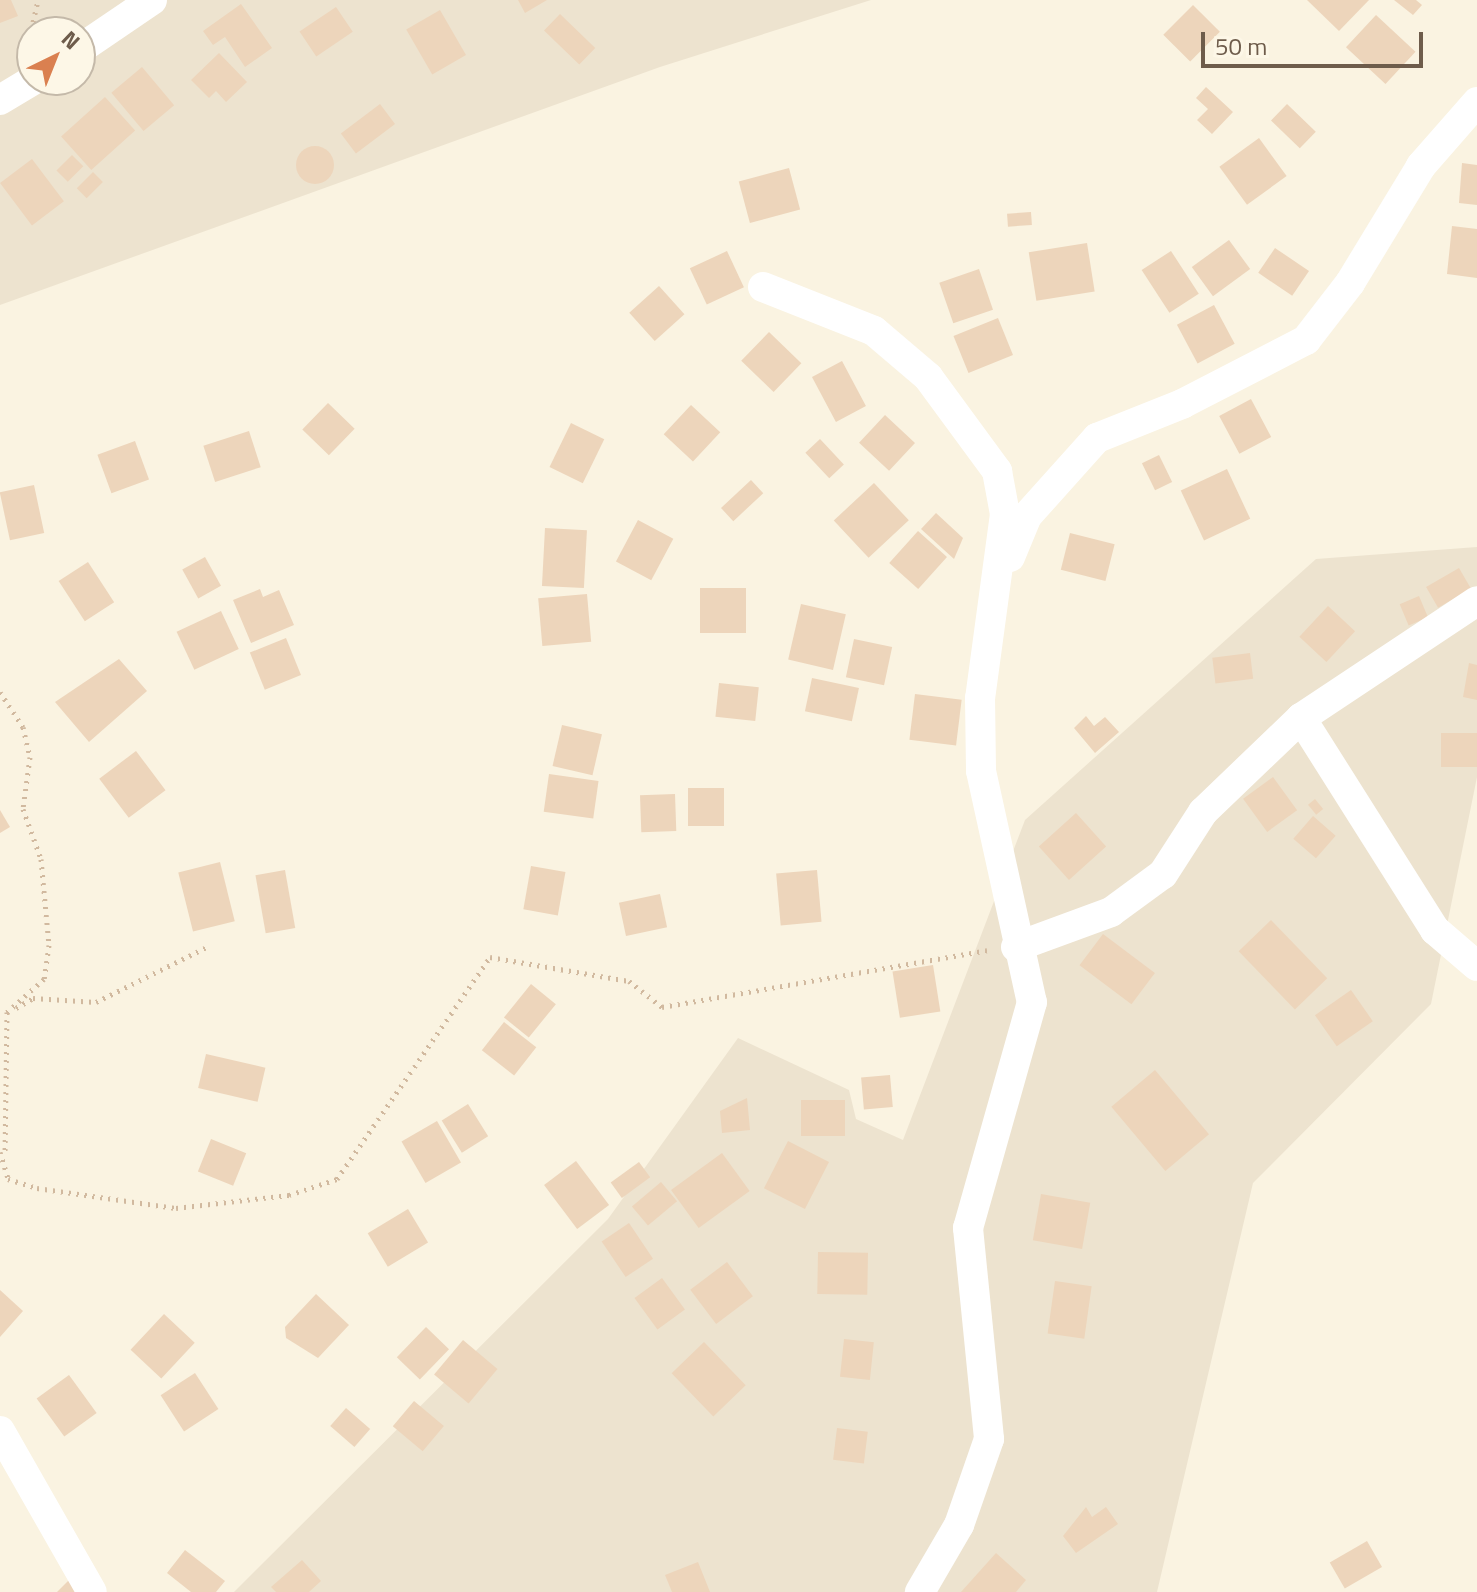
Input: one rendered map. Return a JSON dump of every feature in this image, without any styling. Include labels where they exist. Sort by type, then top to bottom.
[{"type":"street","points":[[96,38],[152,0]]},
{"type":"street","points":[[990,603],[1027,516],[1097,438],[1182,404],[1306,340],[1350,283],[1421,166],[1477,102]]},
{"type":"street","points":[[763,287],[874,331],[928,377],[989,459],[1005,514],[990,603],[981,771],[1016,947],[1032,1002],[968,1228],[989,1439],[959,1525],[920,1592]]},
{"type":"street","points":[[1016,947],[1111,912],[1163,874],[1203,812],[1301,718],[1477,601]]},
{"type":"street","points":[[1301,718],[1435,930],[1477,966]]},
{"type":"street","points":[[0,1431],[92,1592]]},
{"type":"path","points":[[0,692],[23,727],[30,757],[23,809],[41,859],[49,945],[44,979],[4,1013],[3,1154],[8,1179],[37,1188],[176,1208],[233,1205],[337,1179],[490,957],[629,981],[662,1007],[927,956],[1016,947]]},
{"type":"path","points":[[4,1013],[33,998],[96,1002],[209,946]]},
{"type":"shaded area","points":[[0,0],[871,0],[660,67],[0,305]]},
{"type":"shaded area","points":[[1477,547],[1477,777],[1431,1004],[1253,1183],[1157,1592],[234,1592],[608,1219],[738,1038],[849,1090],[856,1119],[903,1140],[1025,820],[1316,559]]},
{"type":"building","points":[[0,0],[11,0],[18,16],[0,23]]},
{"type":"building","points":[[518,0],[547,0],[525,13]]},
{"type":"building","points":[[1307,0],[1369,0],[1339,31]]},
{"type":"building","points":[[1394,0],[1416,0],[1422,5],[1413,15]]},
{"type":"building","points":[[241,4],[272,48],[245,67],[225,37],[213,45],[203,31]]},
{"type":"building","points":[[1193,5],[1220,32],[1190,62],[1163,35]]},
{"type":"building","points":[[336,7],[353,32],[316,56],[300,32]]},
{"type":"building","points":[[440,10],[466,55],[432,75],[406,30]]},
{"type":"building","points":[[560,14],[595,48],[579,65],[544,31]]},
{"type":"building","points":[[1376,15],[1415,52],[1385,84],[1346,47]]},
{"type":"building","points":[[219,53],[247,82],[226,102],[216,91],[209,98],[191,80]]},
{"type":"building","points":[[142,67],[174,105],[143,131],[111,93]]},
{"type":"building","points":[[1206,87],[1233,112],[1212,134],[1197,120],[1208,109],[1196,98]]},
{"type":"building","points":[[105,97],[135,130],[91,170],[61,136]]},
{"type":"building","points":[[380,104],[395,124],[356,153],[341,133]]},
{"type":"building","points":[[1287,104],[1316,132],[1300,148],[1271,121]]},
{"type":"building","points":[[1259,138],[1287,176],[1247,205],[1219,167]]},
{"type":"building","points":[[315,146],[329,151],[334,165],[329,179],[315,184],[301,179],[296,165],[301,151]]},
{"type":"building","points":[[72,155],[83,166],[68,182],[56,171]]},
{"type":"building","points":[[32,159],[64,201],[32,225],[0,183]]},
{"type":"building","points":[[1462,163],[1477,165],[1477,205],[1459,203]]},
{"type":"building","points":[[789,168],[800,210],[750,223],[739,181]]},
{"type":"building","points":[[93,172],[103,182],[87,198],[77,188]]},
{"type":"building","points":[[1031,212],[1032,225],[1008,227],[1007,214]]},
{"type":"building","points":[[1452,226],[1477,229],[1477,278],[1447,274]]},
{"type":"building","points":[[1229,240],[1250,269],[1213,296],[1192,267]]},
{"type":"building","points":[[1087,243],[1095,291],[1036,301],[1029,252]]},
{"type":"building","points":[[1275,248],[1309,271],[1292,296],[1258,273]]},
{"type":"building","points":[[727,251],[744,287],[707,305],[690,268]]},
{"type":"building","points":[[1171,251],[1199,294],[1169,313],[1142,270]]},
{"type":"building","points":[[979,269],[993,310],[953,323],[939,283]]},
{"type":"building","points":[[659,286],[684,314],[655,341],[629,313]]},
{"type":"building","points":[[1214,305],[1235,344],[1198,364],[1177,325]]},
{"type":"building","points":[[998,318],[1013,355],[968,373],[953,336]]},
{"type":"building","points":[[769,332],[801,363],[774,392],[741,361]]},
{"type":"building","points":[[842,361],[866,406],[836,422],[812,377]]},
{"type":"building","points":[[1251,399],[1271,437],[1239,454],[1219,416]]},
{"type":"building","points":[[328,403],[355,429],[329,455],[302,430]]},
{"type":"building","points":[[691,405],[720,432],[693,462],[664,434]]},
{"type":"building","points":[[885,415],[915,443],[889,471],[859,443]]},
{"type":"building","points":[[571,423],[604,439],[583,483],[550,467]]},
{"type":"building","points":[[249,431],[261,467],[215,482],[203,446]]},
{"type":"building","points":[[820,439],[844,465],[829,478],[805,453]]},
{"type":"building","points":[[135,441],[149,480],[111,493],[97,455]]},
{"type":"building","points":[[1159,455],[1172,482],[1155,490],[1142,463]]},
{"type":"building","points":[[1227,469],[1250,519],[1204,540],[1181,491]]},
{"type":"building","points":[[751,480],[763,493],[733,521],[721,508]]},
{"type":"building","points":[[874,483],[909,520],[869,558],[834,521]]},
{"type":"building","points":[[34,485],[44,533],[10,540],[0,492]]},
{"type":"building","points":[[936,513],[963,538],[954,559],[921,529]]},
{"type":"building","points":[[638,520],[673,539],[651,580],[616,561]]},
{"type":"building","points":[[545,528],[587,530],[584,588],[542,586]]},
{"type":"building","points":[[918,531],[947,557],[918,589],[889,563]]},
{"type":"building","points":[[1070,533],[1115,544],[1105,581],[1061,570]]},
{"type":"building","points":[[205,557],[221,586],[198,598],[182,570]]},
{"type":"building","points":[[88,562],[114,602],[85,621],[59,581]]},
{"type":"building","points":[[1459,568],[1471,589],[1438,608],[1426,587]]},
{"type":"building","points":[[700,588],[746,588],[746,633],[700,633]]},
{"type":"building","points":[[260,589],[263,597],[279,590],[294,625],[251,643],[233,600]]},
{"type":"building","points":[[587,594],[591,642],[542,646],[538,598]]},
{"type":"building","points":[[1419,596],[1428,617],[1409,625],[1400,604]]},
{"type":"building","points":[[801,604],[846,614],[833,670],[788,660]]},
{"type":"building","points":[[1328,606],[1355,631],[1326,662],[1299,637]]},
{"type":"building","points":[[221,611],[239,649],[194,670],[177,632]]},
{"type":"building","points":[[286,638],[301,675],[265,690],[250,653]]},
{"type":"building","points":[[854,639],[892,647],[884,685],[846,677]]},
{"type":"building","points":[[1250,653],[1253,679],[1215,683],[1212,658]]},
{"type":"building","points":[[119,659],[147,691],[89,742],[55,702]]},
{"type":"building","points":[[1469,663],[1477,665],[1477,700],[1463,697]]},
{"type":"building","points":[[812,678],[859,688],[852,721],[805,711]]},
{"type":"building","points":[[719,683],[759,687],[755,721],[715,717]]},
{"type":"building","points":[[915,694],[962,700],[956,745],[909,740]]},
{"type":"building","points":[[1086,716],[1094,726],[1105,717],[1119,732],[1095,753],[1074,728]]},
{"type":"building","points":[[562,725],[602,734],[593,775],[553,766]]},
{"type":"building","points":[[1441,733],[1477,733],[1477,767],[1441,767]]},
{"type":"building","points":[[136,751],[165,790],[129,818],[99,779]]},
{"type":"building","points":[[549,774],[599,781],[593,819],[544,812]]},
{"type":"building","points":[[1273,777],[1297,810],[1267,832],[1243,799]]},
{"type":"building","points":[[688,788],[724,788],[724,826],[688,826]]},
{"type":"building","points":[[675,794],[676,831],[641,832],[640,795]]},
{"type":"building","points":[[1315,799],[1323,809],[1316,815],[1308,805]]},
{"type":"building","points":[[0,810],[10,827],[0,833]]},
{"type":"building","points":[[1076,813],[1106,846],[1069,880],[1039,846]]},
{"type":"building","points":[[1313,816],[1336,836],[1316,858],[1293,839]]},
{"type":"building","points":[[220,862],[235,921],[193,932],[178,872]]},
{"type":"building","points":[[531,866],[565,872],[558,915],[523,909]]},
{"type":"building","points":[[285,870],[295,928],[266,933],[255,875]]},
{"type":"building","points":[[817,870],[822,922],[781,925],[776,874]]},
{"type":"building","points":[[660,894],[667,927],[626,936],[619,903]]},
{"type":"building","points":[[1271,920],[1327,978],[1295,1010],[1239,951]]},
{"type":"building","points":[[1103,934],[1155,973],[1131,1004],[1080,965]]},
{"type":"building","points":[[933,965],[940,1011],[900,1018],[893,971]]},
{"type":"building","points":[[531,984],[556,1004],[529,1038],[504,1017]]},
{"type":"building","points":[[1351,990],[1373,1021],[1337,1046],[1315,1015]]},
{"type":"building","points":[[504,1022],[536,1047],[514,1076],[482,1050]]},
{"type":"building","points":[[206,1054],[265,1068],[258,1102],[198,1088]]},
{"type":"building","points":[[1155,1070],[1209,1134],[1165,1171],[1111,1107]]},
{"type":"building","points":[[890,1075],[893,1107],[864,1109],[861,1078]]},
{"type":"building","points":[[747,1098],[750,1130],[722,1133],[720,1111]]},
{"type":"building","points":[[801,1100],[845,1100],[845,1136],[801,1136]]},
{"type":"building","points":[[468,1104],[488,1136],[462,1153],[442,1120]]},
{"type":"building","points":[[437,1121],[461,1163],[425,1183],[401,1142]]},
{"type":"building","points":[[211,1139],[246,1153],[233,1186],[198,1171]]},
{"type":"building","points":[[788,1141],[829,1162],[805,1209],[764,1188]]},
{"type":"building","points":[[722,1153],[750,1191],[699,1228],[671,1190]]},
{"type":"building","points":[[576,1161],[609,1205],[577,1229],[544,1185]]},
{"type":"building","points":[[639,1162],[650,1177],[622,1198],[611,1183]]},
{"type":"building","points":[[661,1182],[677,1201],[648,1226],[632,1206]]},
{"type":"building","points":[[1041,1194],[1090,1203],[1082,1249],[1033,1240]]},
{"type":"building","points":[[408,1209],[428,1242],[388,1267],[368,1233]]},
{"type":"building","points":[[629,1223],[653,1259],[626,1277],[602,1241]]},
{"type":"building","points":[[818,1252],[868,1253],[867,1295],[817,1294]]},
{"type":"building","points":[[727,1262],[753,1296],[716,1324],[690,1290]]},
{"type":"building","points":[[662,1278],[685,1310],[657,1330],[634,1298]]},
{"type":"building","points":[[1055,1281],[1092,1286],[1084,1339],[1048,1333]]},
{"type":"building","points":[[0,1290],[23,1311],[0,1337]]},
{"type":"building","points":[[316,1294],[349,1325],[318,1358],[286,1338],[285,1327]]},
{"type":"building","points":[[164,1314],[195,1343],[161,1378],[131,1350]]},
{"type":"building","points":[[426,1327],[449,1349],[420,1379],[397,1357]]},
{"type":"building","points":[[844,1339],[874,1342],[870,1380],[840,1377]]},
{"type":"building","points":[[463,1340],[497,1369],[469,1403],[434,1374]]},
{"type":"building","points":[[704,1342],[746,1385],[713,1416],[672,1373]]},
{"type":"building","points":[[195,1373],[218,1409],[184,1431],[161,1395]]},
{"type":"building","points":[[69,1375],[97,1413],[64,1437],[37,1399]]},
{"type":"building","points":[[414,1401],[444,1426],[423,1451],[393,1426]]},
{"type":"building","points":[[346,1408],[370,1429],[354,1447],[330,1426]]},
{"type":"building","points":[[837,1428],[868,1432],[864,1464],[833,1460]]},
{"type":"building","points":[[1086,1507],[1092,1517],[1106,1507],[1118,1524],[1076,1553],[1063,1536]]},
{"type":"building","points":[[1367,1541],[1382,1567],[1345,1588],[1330,1562]]},
{"type":"building","points":[[185,1550],[225,1581],[216,1592],[191,1592],[167,1573]]},
{"type":"building","points":[[996,1553],[1026,1580],[1016,1592],[961,1592]]},
{"type":"building","points":[[302,1560],[321,1581],[309,1592],[276,1592],[271,1587]]},
{"type":"building","points":[[698,1562],[710,1592],[672,1592],[665,1575]]},
{"type":"building","points":[[70,1579],[83,1592],[57,1592]]}]
